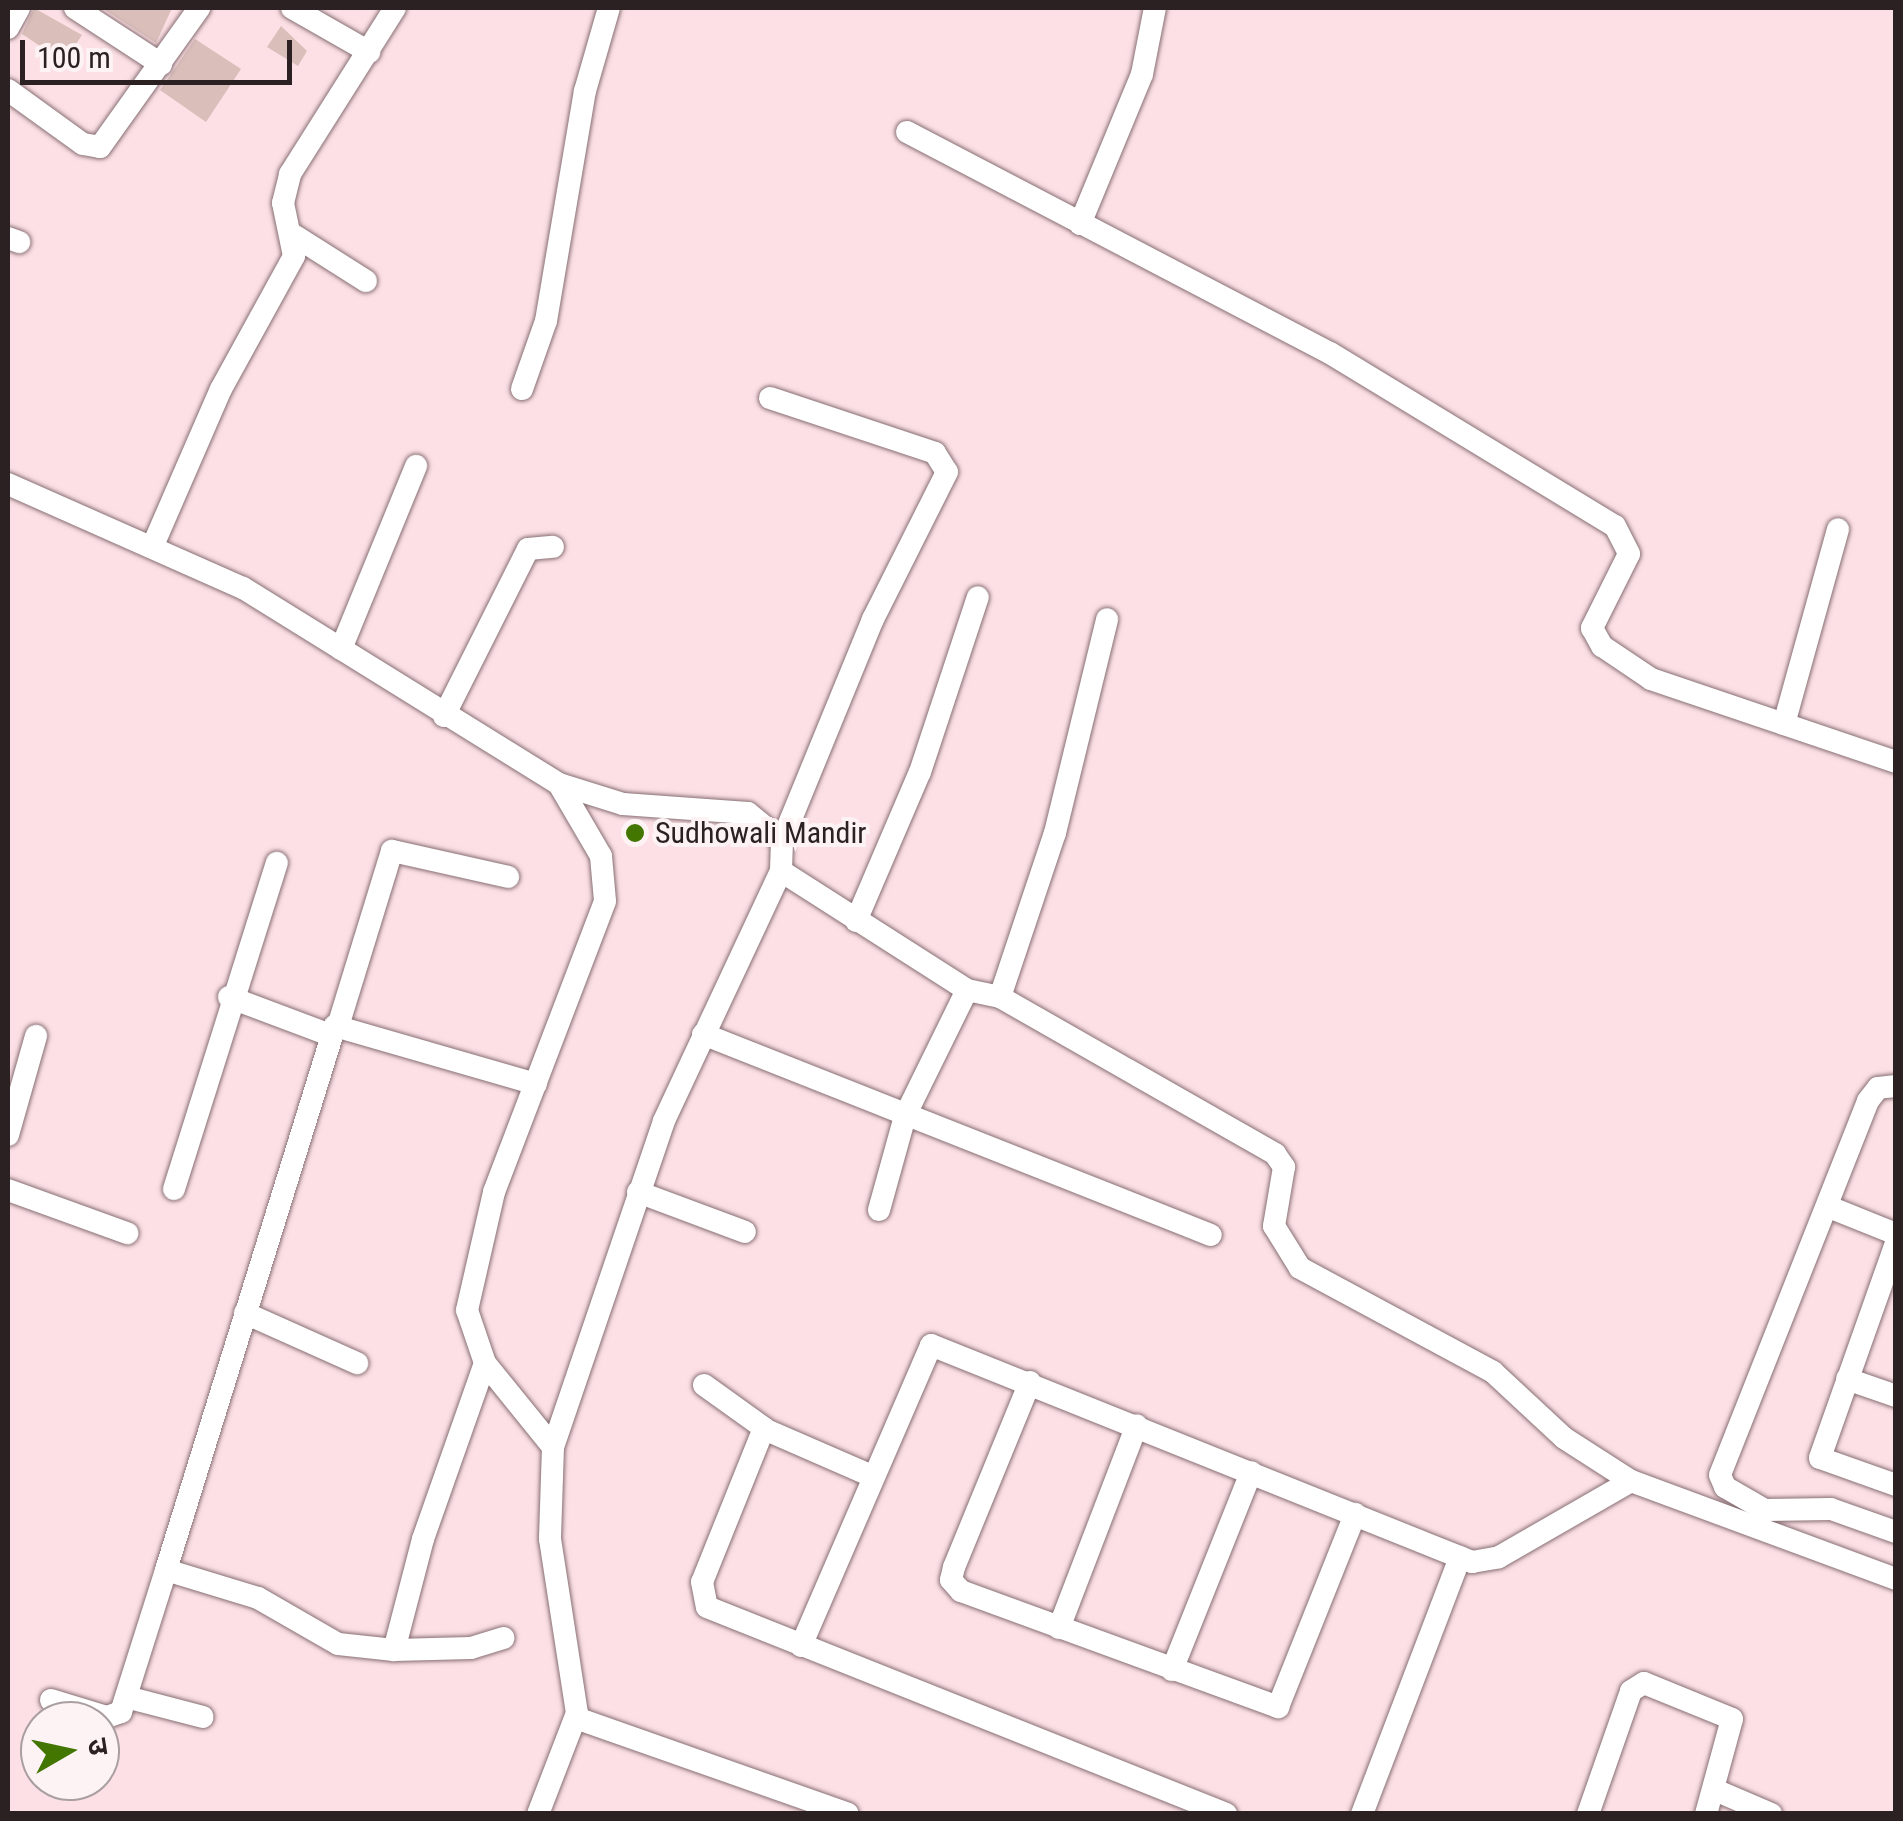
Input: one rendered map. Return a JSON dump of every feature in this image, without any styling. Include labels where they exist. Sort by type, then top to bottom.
[{"type":"street","points":[[8,28],[20,8]]},
{"type":"street","points":[[75,8],[161,64]]},
{"type":"street","points":[[8,90],[100,148],[198,8]]},
{"type":"street","points":[[292,8],[370,52]]},
{"type":"street","points":[[154,543],[221,389],[294,256],[296,236],[283,202],[290,174],[370,52],[394,8]]},
{"type":"street","points":[[522,389],[549,308],[585,92],[609,8]]},
{"type":"street","points":[[1080,224],[1142,74],[1155,8]]},
{"type":"street","points":[[907,132],[1330,353],[1615,526],[1629,554],[1594,622],[1602,646],[1651,679],[1895,761]]},
{"type":"street","points":[[296,236],[366,281]]},
{"type":"street","points":[[538,1814],[576,1718],[550,1539],[553,1448],[638,1192],[703,1034],[781,872],[782,841],[872,619],[947,472],[935,453],[770,398]]},
{"type":"street","points":[[341,650],[416,466]]},
{"type":"street","points":[[8,484],[154,543],[341,650],[559,784],[640,807],[748,813],[782,841]]},
{"type":"street","points":[[1784,724],[1838,529]]},
{"type":"street","points":[[444,716],[528,548],[553,547]]},
{"type":"street","points":[[856,921],[920,772],[978,597]]},
{"type":"street","points":[[1000,997],[1055,833],[1107,620]]},
{"type":"street","points":[[553,1448],[484,1363],[467,1310],[471,1271],[607,884],[597,847],[559,784]]},
{"type":"street","points":[[51,1700],[106,1717],[130,1698],[245,1313],[392,851],[508,878]]},
{"type":"street","points":[[174,1189],[229,997],[277,863]]},
{"type":"street","points":[[781,872],[966,990],[1000,997],[1274,1154],[1284,1168],[1274,1226],[1300,1268],[1493,1372],[1564,1438],[1631,1480],[1753,1532],[1896,1579]]},
{"type":"street","points":[[879,1210],[904,1116],[966,990]]},
{"type":"street","points":[[229,997],[536,1084]]},
{"type":"street","points":[[703,1034],[1211,1236]]},
{"type":"street","points":[[8,1135],[36,1036]]},
{"type":"street","points":[[1896,1086],[1878,1088],[1868,1101],[1720,1479],[1766,1510],[1830,1509],[1896,1532]]},
{"type":"street","points":[[8,1190],[126,1234]]},
{"type":"street","points":[[638,1192],[745,1232]]},
{"type":"street","points":[[1829,1207],[1896,1234]]},
{"type":"street","points":[[1896,1243],[1891,1271],[1820,1458],[1896,1485]]},
{"type":"street","points":[[245,1313],[358,1364]]},
{"type":"street","points":[[801,1646],[931,1345],[1460,1557],[1499,1557],[1631,1480]]},
{"type":"street","points":[[394,1650],[484,1363]]},
{"type":"street","points":[[1848,1379],[1896,1396]]},
{"type":"street","points":[[1030,1382],[951,1580],[961,1591],[1268,1706],[1286,1701],[1355,1514]]},
{"type":"street","points":[[704,1385],[764,1429],[872,1476]]},
{"type":"street","points":[[1059,1628],[1137,1426]]},
{"type":"street","points":[[764,1429],[701,1597],[707,1607],[1226,1814]]},
{"type":"street","points":[[1172,1670],[1250,1472]]},
{"type":"street","points":[[1362,1814],[1460,1557]]},
{"type":"street","points":[[166,1570],[258,1598],[338,1644],[394,1650],[470,1648],[504,1638]]},
{"type":"street","points":[[1588,1814],[1632,1691],[1644,1683],[1732,1719],[1706,1814]]},
{"type":"street","points":[[130,1698],[203,1717]]},
{"type":"street","points":[[576,1718],[848,1814]]},
{"type":"street","points":[[1715,1790],[1772,1814]]},
{"type":"building","points":[[34,8],[82,35],[64,62],[22,34]]},
{"type":"building","points":[[102,8],[172,8],[156,43]]},
{"type":"building","points":[[281,26],[307,51],[298,66],[267,47]]},
{"type":"building","points":[[195,39],[241,69],[206,122],[160,90]]},
{"type":"place","name":"Sudhowali Mandir","points":[[635,833]]}]
